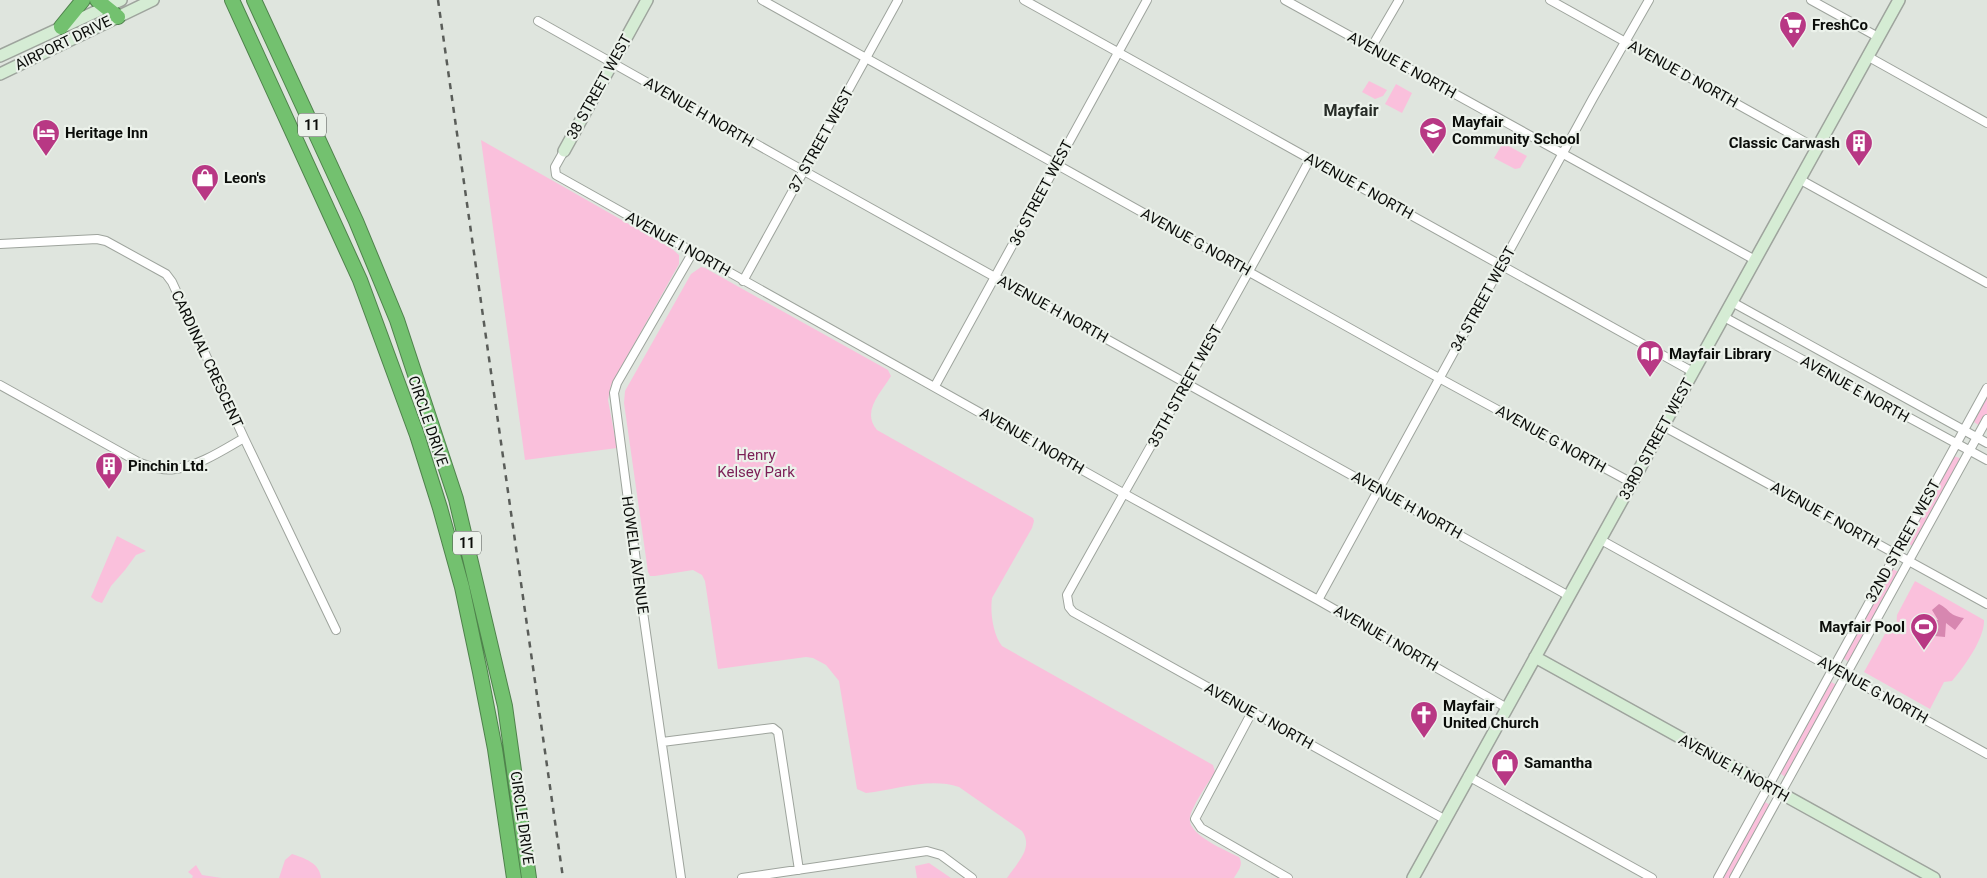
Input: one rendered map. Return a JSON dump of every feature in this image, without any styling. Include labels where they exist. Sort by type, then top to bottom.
[{"type":"highway","points":[[61,28],[83,0]]},
{"type":"highway","points":[[222,0],[235,10],[243,24]]},
{"type":"highway","name":"CIRCLE DRIVE","points":[[232,0],[360,280],[417,435],[462,587],[495,749],[514,878]]},
{"type":"highway","points":[[246,0],[267,29]]},
{"type":"highway","name":"CIRCLE DRIVE","points":[[254,0],[356,221],[397,320],[456,498],[504,706],[529,878]]},
{"type":"highway","points":[[101,4],[118,17]]},
{"type":"main road","name":"AIRPORT DRIVE","points":[[0,56],[61,28],[101,4],[121,0]]},
{"type":"main road","name":"AIRPORT DRIVE","points":[[0,74],[153,0]]},
{"type":"main road","name":"38 STREET WEST","points":[[564,151],[647,0]]},
{"type":"main road","name":"33RD STREET WEST","points":[[1413,878],[1898,0]]},
{"type":"main road","name":"AVENUE H NORTH","points":[[1535,657],[1934,878]]},
{"type":"street","name":"AVENUE G NORTH","points":[[762,0],[1439,378],[1632,483]]},
{"type":"street","name":"37 STREET WEST","points":[[743,280],[898,0]]},
{"type":"street","name":"AVENUE F NORTH","points":[[1024,0],[1693,372]]},
{"type":"street","name":"36 STREET WEST","points":[[935,386],[1147,0]]},
{"type":"street","name":"AVENUE E NORTH","points":[[1285,0],[1755,260]]},
{"type":"street","points":[[1372,48],[1399,0]]},
{"type":"street","name":"AVENUE D NORTH","points":[[1550,0],[1816,148]]},
{"type":"street","name":"34 STREET WEST","points":[[1318,600],[1562,154],[1649,0]]},
{"type":"street","points":[[1811,0],[1878,37]]},
{"type":"street","name":"AVENUE H NORTH","points":[[538,21],[1569,596]]},
{"type":"street","points":[[1867,56],[1987,123]]},
{"type":"street","name":"38 STREET WEST","points":[[556,175],[555,167],[564,151]]},
{"type":"street","name":"35TH STREET WEST","points":[[1073,612],[1069,607],[1067,595],[1310,159]]},
{"type":"street","name":"AVENUE I NORTH","points":[[556,175],[935,386],[1124,494],[1318,600],[1507,708]]},
{"type":"street","points":[[1799,179],[1987,283]]},
{"type":"street","name":"CARDINAL CRESCENT","points":[[0,244],[97,239],[114,244],[166,274],[172,282],[244,438],[191,465],[175,470],[158,469],[140,463],[0,385]]},
{"type":"street","name":"HOWELL AVENUE","points":[[681,878],[635,556],[614,393],[617,383],[693,252]]},
{"type":"street","name":"AVENUE E NORTH","points":[[1732,302],[1987,443]]},
{"type":"street","name":"AVENUE E NORTH","points":[[1724,317],[1987,460]]},
{"type":"street","name":"32ND STREET WEST","points":[[1718,878],[1987,388]]},
{"type":"street","name":"32ND STREET WEST","points":[[1734,878],[1987,419]]},
{"type":"street","name":"AVENUE F NORTH","points":[[1663,426],[1987,604]]},
{"type":"street","points":[[244,438],[336,630]]},
{"type":"street","name":"AVENUE G NORTH","points":[[1601,540],[1987,754]]},
{"type":"street","name":"AVENUE J NORTH","points":[[1073,612],[1444,820]]},
{"type":"street","points":[[1252,712],[1194,818],[1201,828],[1288,878]]},
{"type":"street","points":[[662,742],[765,728],[773,728],[778,732],[799,870]]},
{"type":"street","points":[[1468,776],[1652,878]]},
{"type":"street","points":[[742,878],[927,851],[941,855],[972,878]]},
{"type":"green space","points":[[1369,81],[1387,90],[1383,96],[1375,99],[1362,92]]},
{"type":"green space","points":[[1396,84],[1412,93],[1402,113],[1385,104]]},
{"type":"green space","points":[[481,140],[671,248],[679,255],[679,264],[611,385],[608,400],[617,448],[525,460]]},
{"type":"green space","points":[[1503,143],[1527,156],[1520,168],[1515,169],[1494,158]]},
{"type":"green space","name":"Henry Kelsey Park","points":[[701,267],[888,370],[891,376],[874,402],[872,409],[871,416],[877,430],[1033,518],[1032,528],[992,598],[991,610],[996,636],[1002,646],[1213,765],[1215,772],[1194,807],[1190,823],[1208,841],[1239,857],[1241,865],[1234,878],[1007,878],[1025,849],[1025,837],[1022,831],[959,787],[936,783],[866,793],[857,789],[839,681],[826,665],[813,658],[806,657],[718,669],[705,581],[702,575],[693,570],[655,576],[650,576],[648,572],[624,403],[625,391],[691,274]]},
{"type":"green space","points":[[1987,397],[1987,415],[1980,426],[1974,422]]},
{"type":"green space","points":[[1954,456],[1962,459],[1913,547],[1907,542]]},
{"type":"green space","points":[[117,536],[146,551],[136,555],[111,586],[102,603],[91,597]]},
{"type":"green space","points":[[1892,569],[1899,572],[1849,662],[1843,658]]},
{"type":"green space","name":"Mayfair Pool","points":[[1915,581],[1984,620],[1981,635],[1973,652],[1952,681],[1944,682],[1930,709],[1864,672],[1886,632],[1896,632],[1897,615]]},
{"type":"green space","points":[[1831,682],[1837,685],[1785,777],[1780,773]]},
{"type":"green space","points":[[1765,802],[1770,805],[1731,878],[1722,878],[1763,803]]},
{"type":"green space","points":[[292,854],[306,859],[315,865],[321,878],[279,878],[285,860]]},
{"type":"green space","points":[[929,863],[951,878],[917,878],[915,866]]},
{"type":"green space","points":[[196,865],[202,875],[222,878],[192,878],[193,876],[188,872]]},
{"type":"shaded area","points":[[1939,604],[1952,614],[1964,618],[1955,630],[1946,623],[1945,637],[1913,634],[1914,618],[1938,620],[1932,610]]},
{"type":"railway","points":[[438,0],[563,878]]},
{"type":"place","name":"FreshCo","points":[[1793,49]]},
{"type":"place","name":"Mayfair Community School","points":[[1433,155]]},
{"type":"place","name":"Heritage Inn","points":[[46,157]]},
{"type":"place","name":"Classic Carwash","points":[[1859,167]]},
{"type":"place","name":"Leon's","points":[[205,202]]},
{"type":"place","name":"Mayfair Library","points":[[1650,378]]},
{"type":"place","name":"Pinchin Ltd.","points":[[109,490]]},
{"type":"place","name":"Mayfair Pool","points":[[1924,651]]},
{"type":"place","name":"Mayfair United Church","points":[[1424,739]]},
{"type":"place","name":"Samantha","points":[[1505,787]]},
{"type":"district","name":"Mayfair","points":[[1351,110]]}]
